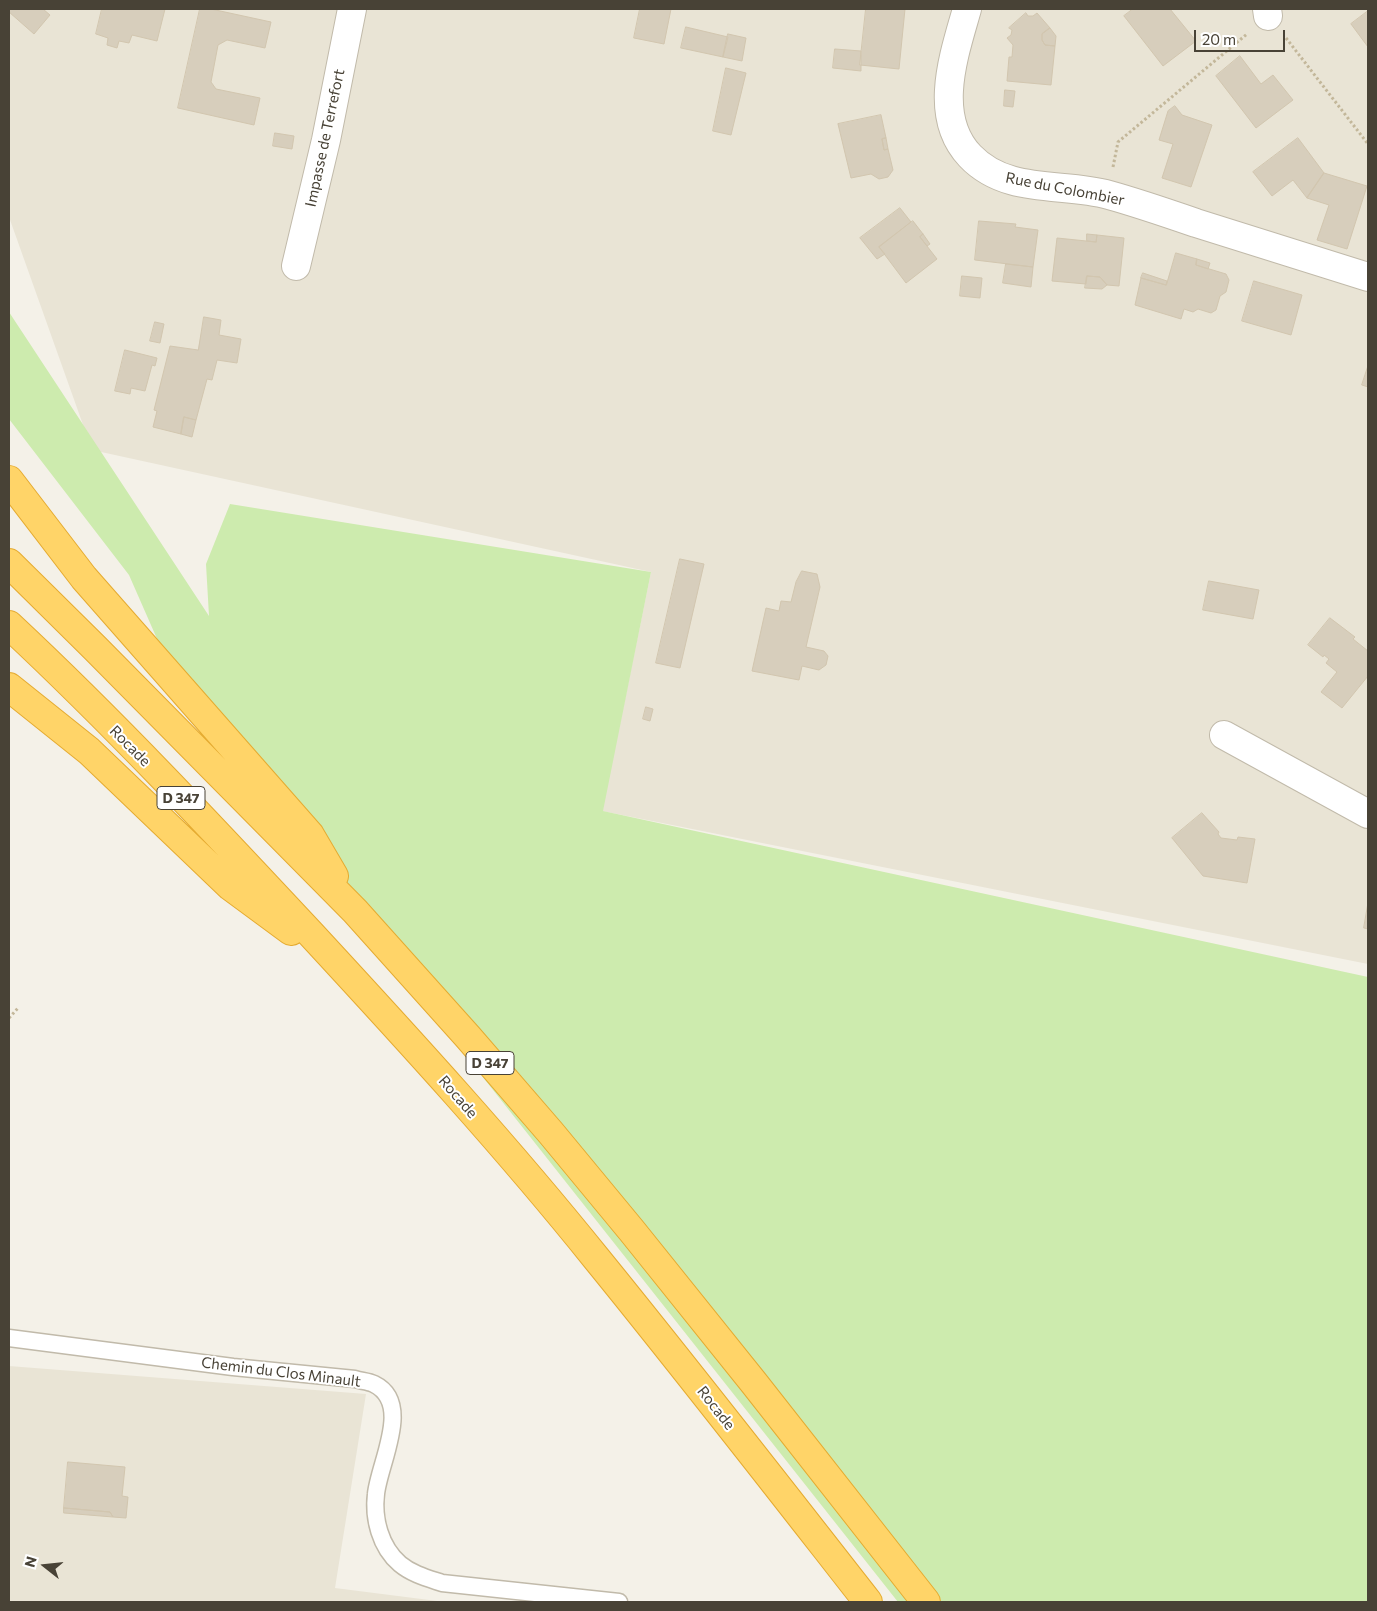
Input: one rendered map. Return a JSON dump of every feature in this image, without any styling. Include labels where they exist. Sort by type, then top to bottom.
[{"type":"highway","points":[[9,480],[84,578],[310,836],[355,911]]},
{"type":"highway","name":"D 347","points":[[9,563],[355,911],[468,1037],[551,1133],[754,1383],[926,1602]]},
{"type":"highway","name":"Rocade","points":[[9,625],[155,770],[349,975],[494,1138],[595,1256],[868,1602]]},
{"type":"highway","points":[[9,687],[89,752],[230,886],[349,975]]},
{"type":"street","name":"Impasse de Terrefort","points":[[296,266],[326,140],[352,9]]},
{"type":"street","name":"Rue du Colombier","points":[[966,9],[952,64],[948,100],[954,132],[970,156],[994,174],[1023,184],[1107,194],[1368,277]]},
{"type":"street","points":[[1224,735],[1368,814]]},
{"type":"lane","name":"Chemin du Clos Minault","points":[[9,1338],[214,1364],[355,1379],[374,1384],[386,1394],[393,1410],[392,1428],[376,1494],[377,1525],[385,1546],[400,1564],[420,1576],[442,1583],[619,1602]]},
{"type":"path","points":[[1107,194],[1118,142],[1268,12],[1368,144]]},
{"type":"path","points":[[9,1018],[19,1007]]},
{"type":"shaded area","points":[[9,9],[1368,9],[1368,964],[602,811],[651,572],[92,450],[9,217]]},
{"type":"shaded area","points":[[9,1366],[366,1394],[335,1588],[445,1602],[9,1602]]},
{"type":"green space","points":[[9,312],[209,616],[206,564],[230,504],[651,572],[603,811],[1368,977],[1368,1602],[898,1602],[183,698],[129,575],[9,419]]},
{"type":"building","points":[[9,9],[43,9],[50,15],[34,34],[9,12]]},
{"type":"building","points":[[102,9],[165,9],[157,41],[132,35],[129,43],[119,41],[117,48],[107,45],[108,38],[96,34]]},
{"type":"building","points":[[200,9],[211,9],[271,22],[265,48],[227,40],[218,45],[211,82],[216,89],[260,98],[254,125],[178,108]]},
{"type":"building","points":[[640,9],[671,9],[664,44],[634,38]]},
{"type":"building","points":[[866,9],[905,9],[899,69],[860,65]]},
{"type":"building","points":[[1133,9],[1170,9],[1196,41],[1163,66],[1124,16]]},
{"type":"building","points":[[1368,11],[1368,47],[1351,24]]},
{"type":"building","points":[[1026,13],[1028,16],[1033,16],[1037,13],[1050,28],[1042,34],[1042,40],[1045,45],[1055,46],[1051,85],[1007,81],[1009,57],[1012,57],[1013,45],[1007,38],[1011,35],[1012,30],[1009,28]]},
{"type":"building","points":[[686,27],[728,37],[723,57],[681,48]]},
{"type":"building","points":[[1050,28],[1056,36],[1055,46],[1045,45],[1042,40],[1042,34]]},
{"type":"building","points":[[728,34],[746,38],[742,61],[723,57]]},
{"type":"building","points":[[835,49],[861,51],[861,71],[833,68]]},
{"type":"building","points":[[1240,56],[1261,84],[1273,75],[1293,100],[1256,128],[1216,76]]},
{"type":"building","points":[[726,68],[746,73],[731,135],[713,131]]},
{"type":"building","points":[[1005,90],[1015,91],[1013,107],[1004,106]]},
{"type":"building","points":[[1175,106],[1182,115],[1212,125],[1191,187],[1162,178],[1173,144],[1159,140],[1168,111]]},
{"type":"building","points":[[881,115],[886,138],[882,139],[884,150],[888,149],[893,170],[888,177],[879,179],[871,174],[851,178],[838,124]]},
{"type":"building","points":[[275,133],[294,136],[292,149],[273,146]]},
{"type":"building","points":[[886,138],[888,149],[884,150],[882,139]]},
{"type":"building","points":[[1298,138],[1324,173],[1307,198],[1293,180],[1272,196],[1253,172]]},
{"type":"building","points":[[1324,173],[1367,186],[1347,249],[1317,240],[1329,205],[1307,198]]},
{"type":"building","points":[[900,208],[911,222],[879,247],[885,254],[877,259],[860,238]]},
{"type":"building","points":[[913,221],[923,234],[920,237],[937,259],[906,283],[879,247]]},
{"type":"building","points":[[979,221],[1016,224],[1015,227],[1038,230],[1033,267],[975,260]]},
{"type":"building","points":[[923,234],[930,244],[927,246],[920,237]]},
{"type":"building","points":[[1087,234],[1097,235],[1096,242],[1087,241]]},
{"type":"building","points":[[1097,235],[1124,238],[1119,286],[1107,285],[1100,277],[1087,276],[1086,284],[1052,281],[1057,238],[1096,242]]},
{"type":"building","points":[[1176,253],[1197,259],[1196,265],[1226,274],[1229,280],[1226,292],[1220,296],[1216,310],[1211,313],[1198,309],[1193,312],[1184,309],[1181,319],[1135,305],[1141,278],[1166,285]]},
{"type":"building","points":[[1197,259],[1210,263],[1208,269],[1196,265]]},
{"type":"building","points":[[1006,264],[1033,267],[1031,287],[1003,283]]},
{"type":"building","points":[[1143,273],[1167,281],[1166,285],[1141,278]]},
{"type":"building","points":[[962,276],[982,278],[980,298],[960,296]]},
{"type":"building","points":[[1087,276],[1100,277],[1107,285],[1102,289],[1085,288]]},
{"type":"building","points":[[1254,281],[1302,295],[1291,335],[1242,321]]},
{"type":"building","points":[[204,317],[221,320],[219,335],[241,339],[237,363],[217,360],[212,380],[207,379],[196,420],[184,417],[181,434],[153,427],[157,411],[154,410],[170,346],[198,350]]},
{"type":"building","points":[[155,322],[164,324],[160,343],[150,341]]},
{"type":"building","points":[[125,350],[157,358],[155,366],[152,365],[145,391],[131,388],[130,394],[115,391]]},
{"type":"building","points":[[1368,366],[1368,387],[1362,385]]},
{"type":"building","points":[[184,417],[196,420],[192,437],[181,434]]},
{"type":"building","points":[[680,559],[704,564],[680,668],[656,663]]},
{"type":"building","points":[[802,571],[817,574],[820,587],[806,647],[824,651],[828,656],[826,665],[819,670],[802,666],[799,680],[752,671],[766,608],[779,611],[781,601],[791,602],[796,582]]},
{"type":"building","points":[[1209,581],[1259,590],[1253,619],[1203,610]]},
{"type":"building","points":[[1330,618],[1355,637],[1353,639],[1368,651],[1368,676],[1342,708],[1321,692],[1337,672],[1326,663],[1329,659],[1324,655],[1323,657],[1308,645]]},
{"type":"building","points":[[646,707],[653,709],[650,721],[643,719]]},
{"type":"building","points":[[1202,813],[1219,832],[1218,834],[1221,838],[1237,840],[1238,837],[1255,839],[1247,883],[1203,876],[1172,838]]},
{"type":"building","points":[[1368,903],[1368,929],[1364,928]]},
{"type":"building","points":[[68,1462],[125,1467],[122,1496],[128,1497],[126,1518],[113,1517],[110,1512],[64,1508]]},
{"type":"building","points":[[64,1508],[110,1512],[113,1517],[64,1513]]}]
